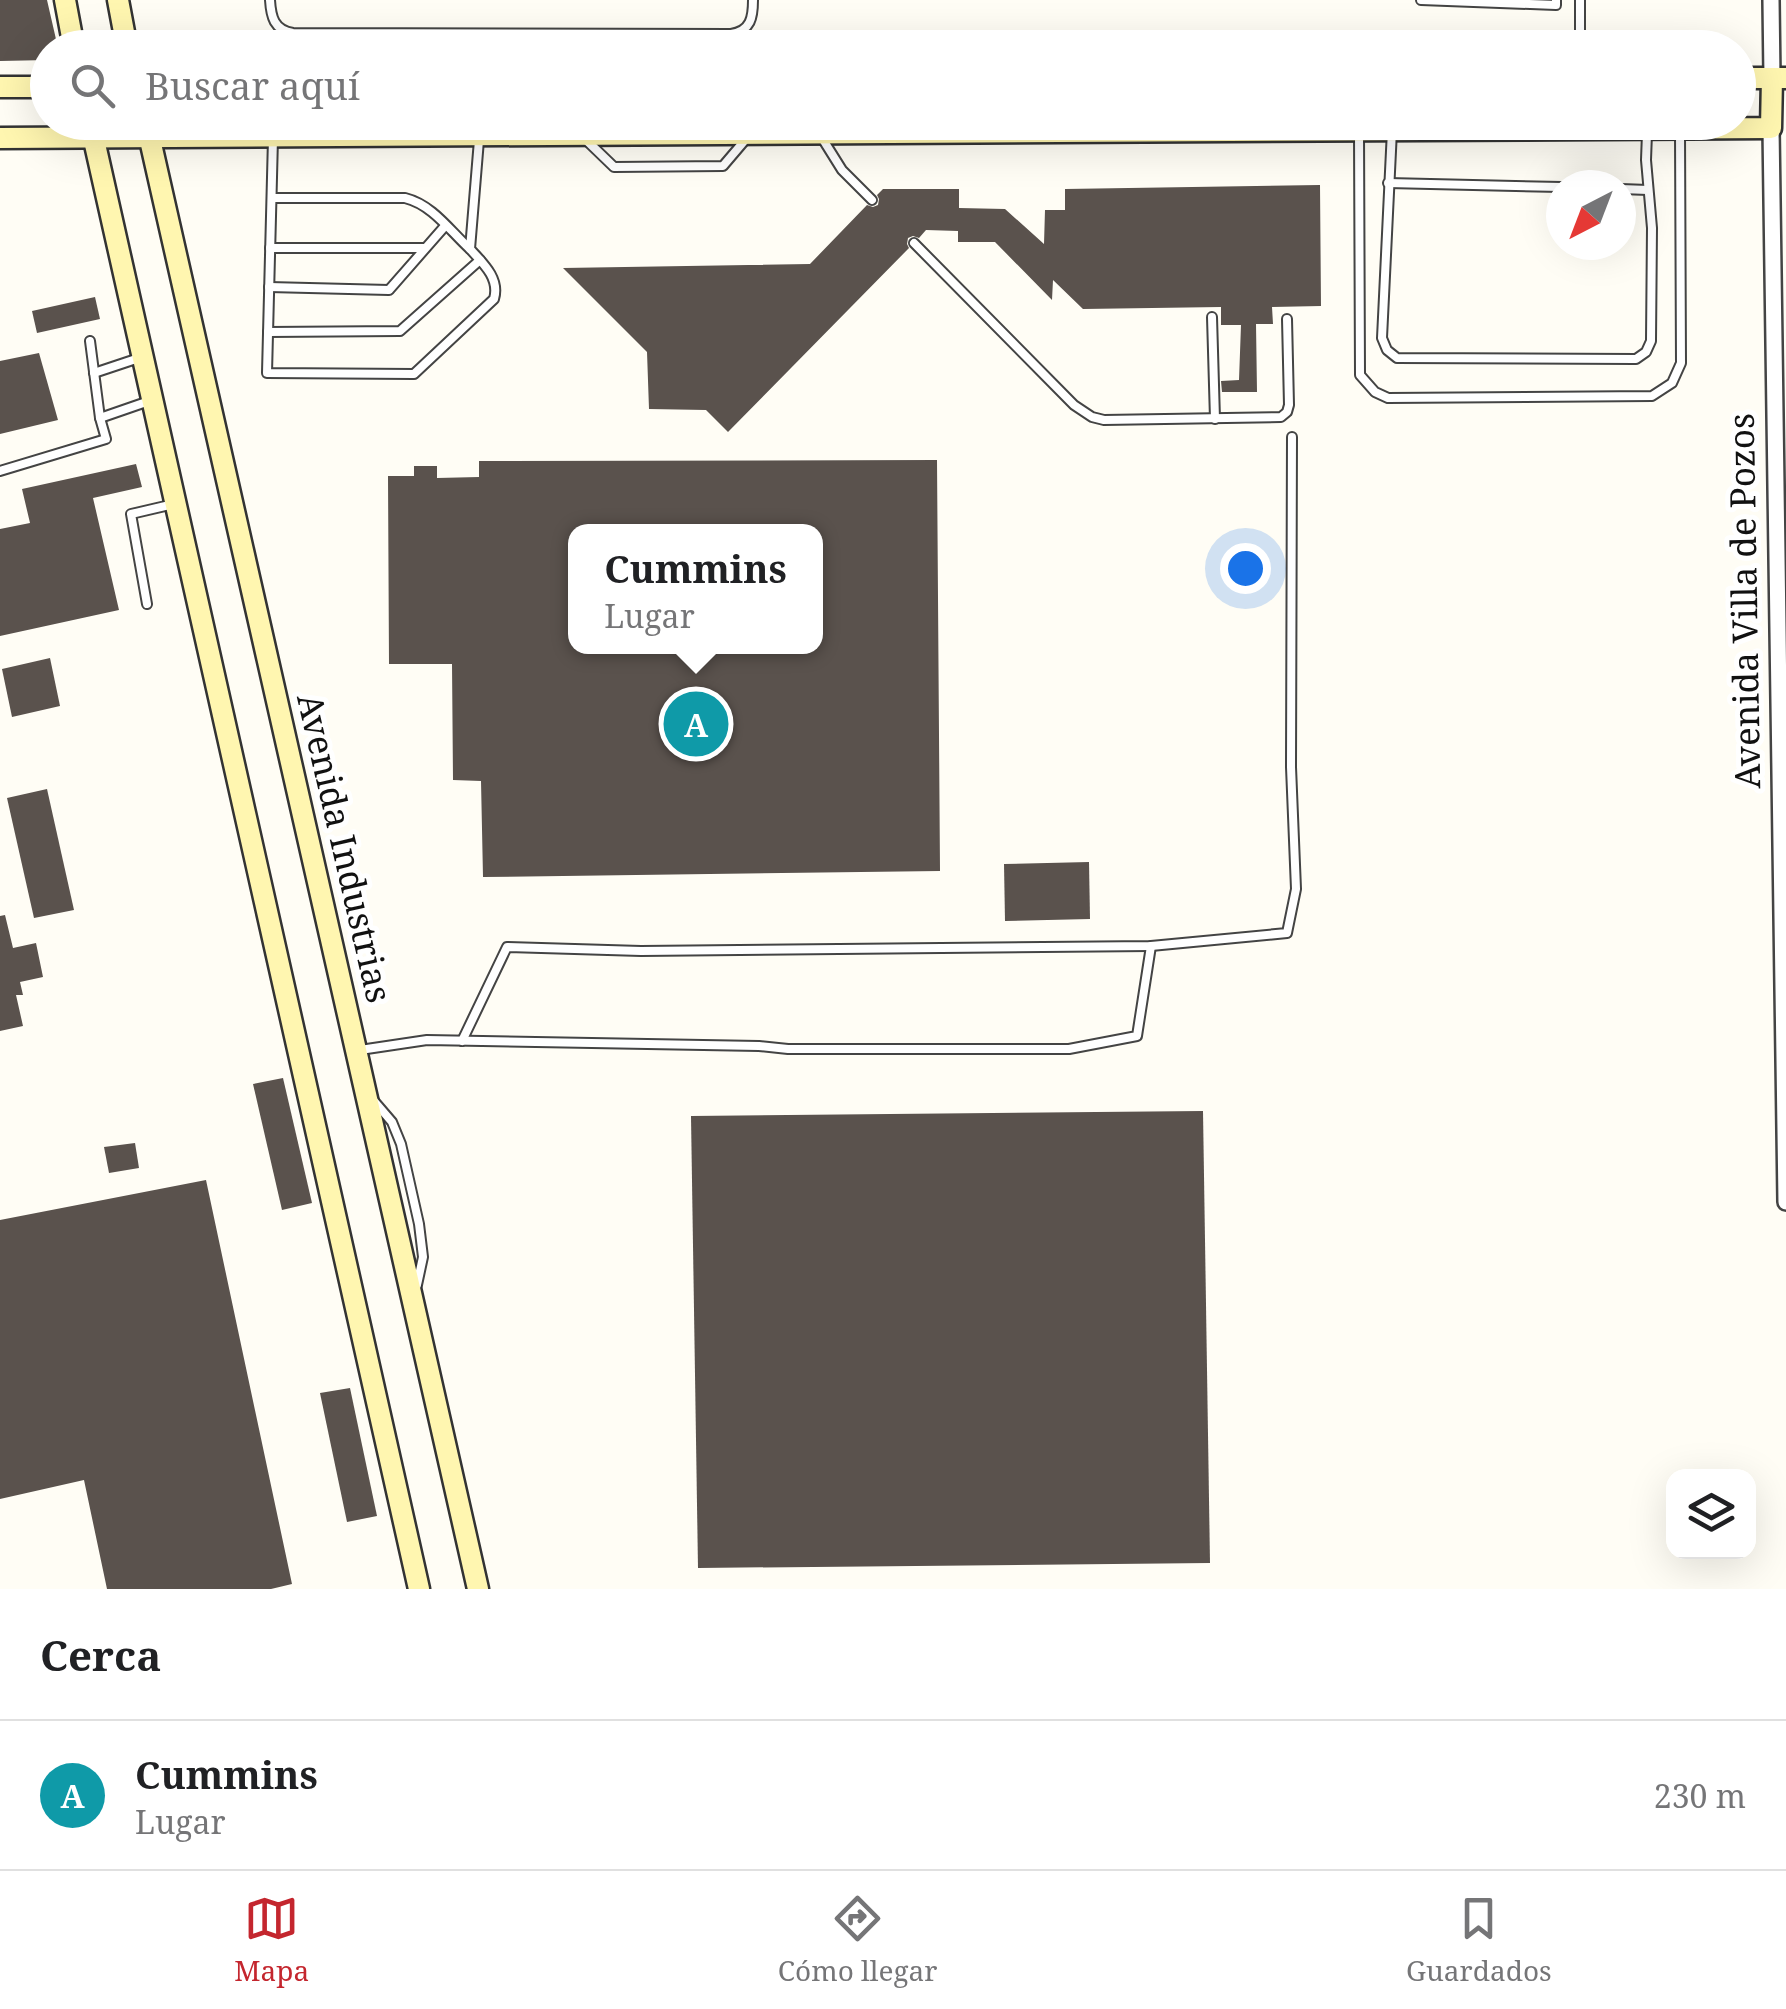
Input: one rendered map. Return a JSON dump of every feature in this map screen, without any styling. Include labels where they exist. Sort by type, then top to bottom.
[{"type":"main road","points":[[65,0],[71,30]]},
{"type":"main road","points":[[118,0],[124,30]]},
{"type":"main road","name":"Avenida Villa de Pozos","points":[[1771,128],[1779,78]]},
{"type":"main road","points":[[0,88],[30,87]]},
{"type":"main road","points":[[1756,128],[1771,128]]},
{"type":"main road","points":[[0,138],[30,135]]},
{"type":"main road","points":[[94,140],[419,1589]]},
{"type":"main road","name":"Avenida Industrias","points":[[150,140],[478,1589]]},
{"type":"street","name":"Avenida Villa de Pozos","points":[[1771,0],[1779,78]]},
{"type":"street","name":"Avenida Villa de Pozos","points":[[1771,128],[1786,1202]]},
{"type":"lane","points":[[270,0],[272,19],[283,30]]},
{"type":"lane","points":[[744,30],[752,19],[753,0]]},
{"type":"lane","points":[[1421,0],[1556,5],[1556,0]]},
{"type":"lane","points":[[1580,0],[1580,30]]},
{"type":"lane","points":[[272,198],[405,198],[428,207],[494,278],[494,299],[414,374],[267,373],[273,140]]},
{"type":"lane","points":[[470,250],[479,140]]},
{"type":"lane","points":[[587,140],[614,167],[723,166],[745,140]]},
{"type":"lane","points":[[824,140],[842,170],[872,200]]},
{"type":"lane","points":[[1358,140],[1360,374],[1375,392],[1388,398],[1652,396],[1672,382],[1682,363],[1680,140]]},
{"type":"lane","points":[[1391,140],[1382,338],[1387,350],[1396,358],[1636,359],[1646,352],[1651,341],[1652,228],[1647,140]]},
{"type":"lane","points":[[1388,183],[1546,188]]},
{"type":"lane","points":[[1636,190],[1648,190]]},
{"type":"lane","points":[[269,287],[389,290],[445,226]]},
{"type":"lane","points":[[914,243],[1083,412],[1104,420],[1281,418],[1290,405],[1287,319]]},
{"type":"lane","points":[[270,248],[424,248]]},
{"type":"lane","points":[[268,332],[400,332],[480,260]]},
{"type":"lane","points":[[1212,317],[1215,419]]},
{"type":"lane","points":[[0,472],[106,440],[90,341]]},
{"type":"lane","points":[[94,372],[143,357]]},
{"type":"lane","points":[[100,418],[153,400]]},
{"type":"lane","points":[[462,1041],[507,948],[641,951],[1151,946],[1287,933],[1296,889],[1292,437]]},
{"type":"lane","points":[[147,604],[131,514],[176,504]]},
{"type":"lane","points":[[356,1051],[427,1040],[788,1049],[1069,1049],[1137,1036],[1151,946]]},
{"type":"building","points":[[0,0],[47,0],[54,30],[30,30],[30,60],[0,61]]},
{"type":"building","points":[[1320,185],[1321,306],[1272,307],[1273,324],[1256,324],[1257,392],[1222,392],[1221,381],[1239,380],[1241,325],[1221,325],[1221,307],[1083,309],[1053,280],[1052,300],[995,242],[958,242],[958,231],[926,230],[919,238],[908,238],[909,248],[728,432],[706,410],[649,409],[647,352],[563,268],[810,264],[867,205],[878,205],[877,195],[883,189],[959,189],[959,208],[1005,209],[1044,244],[1045,210],[1065,210],[1065,189]]},
{"type":"building","points":[[95,297],[100,319],[37,333],[32,311]]},
{"type":"building","points":[[39,353],[58,420],[0,434],[0,361]]},
{"type":"building","points":[[937,460],[940,871],[483,877],[481,781],[453,780],[452,664],[389,664],[388,476],[414,476],[414,466],[437,466],[437,478],[479,477],[479,461]]},
{"type":"building","points":[[136,464],[142,487],[93,498],[119,610],[0,636],[0,529],[30,523],[22,489]]},
{"type":"building","points":[[50,658],[60,706],[12,717],[2,669]]},
{"type":"building","points":[[47,789],[74,910],[34,918],[7,798]]},
{"type":"building","points":[[1089,862],[1090,919],[1005,921],[1004,864]]},
{"type":"building","points":[[5,915],[13,948],[36,943],[43,977],[20,982],[23,995],[16,995],[23,1026],[0,1031],[0,916]]},
{"type":"building","points":[[283,1078],[312,1203],[282,1210],[253,1084]]},
{"type":"building","points":[[1203,1111],[1210,1563],[698,1568],[691,1116]]},
{"type":"building","points":[[135,1143],[139,1168],[109,1173],[104,1147]]},
{"type":"building","points":[[206,1180],[292,1584],[271,1589],[107,1589],[84,1480],[0,1499],[0,1220]]},
{"type":"building","points":[[350,1388],[377,1516],[347,1522],[320,1393]]},
{"type":"place","name":"Cummins","points":[[696,724]]}]
